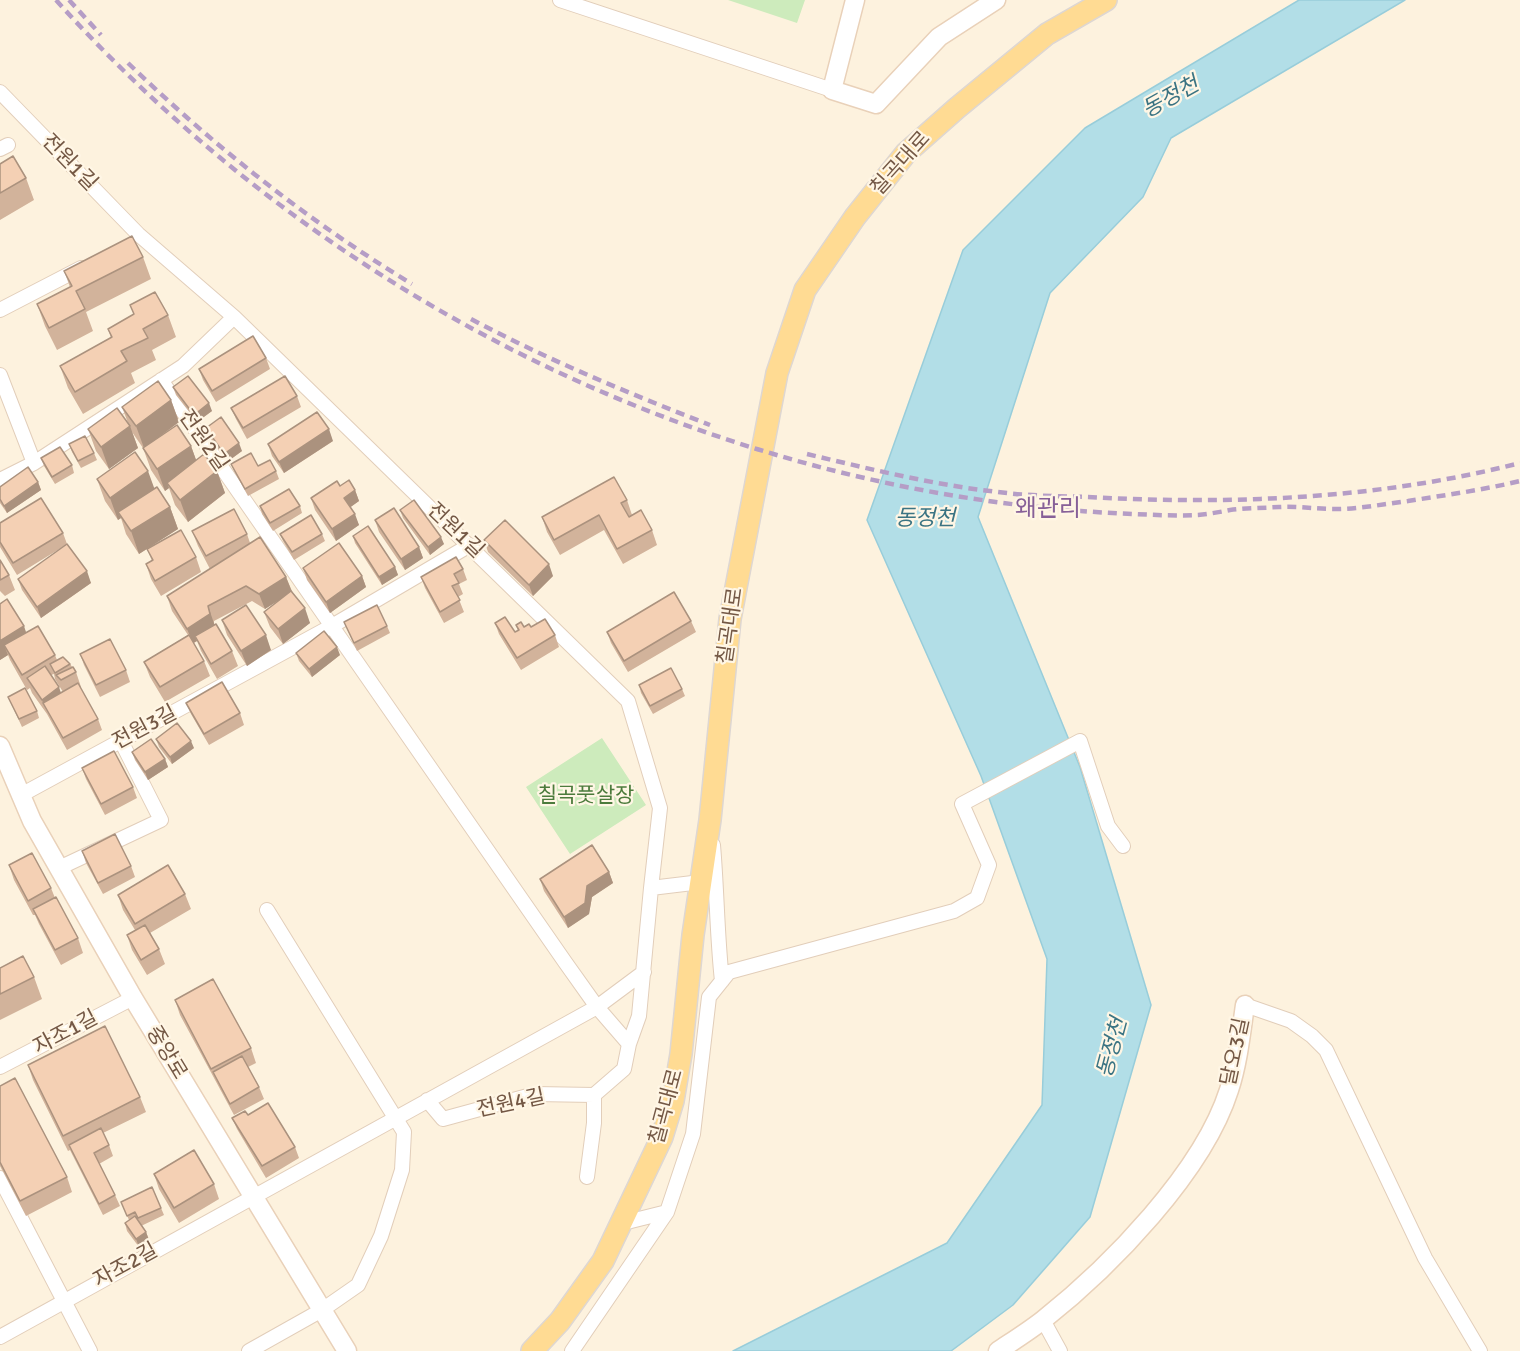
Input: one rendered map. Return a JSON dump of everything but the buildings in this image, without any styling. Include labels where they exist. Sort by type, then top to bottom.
[{"type":"main road","name":"칠곡대로","points":[[532,1351],[560,1321],[603,1261],[662,1137],[673,1101],[681,1054],[693,935],[710,820],[730,619],[777,373],[806,290],[855,217],[906,153],[1047,34],[1106,0]]},
{"type":"street","points":[[560,0],[876,104],[939,37],[996,0]]},
{"type":"street","points":[[832,90],[855,0]]},
{"type":"street","name":"전원1길","points":[[0,92],[133,237],[234,317],[628,701],[660,808],[639,1016],[629,1044],[624,1069],[594,1095]]},
{"type":"street","points":[[0,310],[98,259]]},
{"type":"street","points":[[0,480],[34,463],[183,366],[234,317]]},
{"type":"street","points":[[0,375],[34,463]]},
{"type":"street","name":"전원2길","points":[[161,380],[332,626]]},
{"type":"street","name":"전원3길","points":[[21,795],[332,626],[470,545]]},
{"type":"street","points":[[332,626],[597,1007],[629,1044]]},
{"type":"street","points":[[59,868],[161,820],[121,741]]},
{"type":"street","points":[[572,1351],[667,1212],[693,1134],[709,997],[729,972],[954,911],[977,898],[989,865],[962,804],[1080,741],[1108,826],[1123,846]]},
{"type":"street","name":"중앙로","points":[[0,746],[32,820],[133,998],[347,1351]]},
{"type":"street","points":[[710,820],[722,981]]},
{"type":"street","points":[[651,888],[701,882]]},
{"type":"street","points":[[249,1351],[322,1310],[358,1285],[381,1236],[402,1170],[404,1132],[267,910]]},
{"type":"street","name":"전원4길","points":[[253,1196],[597,1007],[644,972]]},
{"type":"street","name":"자조1길","points":[[0,1067],[133,998]]},
{"type":"street","name":"달오3길","points":[[998,1351],[1043,1320],[1096,1274],[1172,1191],[1216,1122],[1229,1090],[1245,1005],[1291,1021],[1312,1036],[1326,1050],[1425,1258],[1480,1351]]},
{"type":"street","name":"전원4길","points":[[427,1100],[443,1119],[535,1094],[594,1095]]},
{"type":"street","points":[[587,1177],[594,1123],[594,1095]]},
{"type":"street","points":[[0,1178],[90,1351]]},
{"type":"street","name":"자조2길","points":[[0,1337],[253,1196]]},
{"type":"street","points":[[623,1222],[667,1212]]},
{"type":"street","points":[[1043,1320],[1060,1351]]},
{"type":"green space","points":[[728,0],[805,0],[797,23]]},
{"type":"green space","name":"칠곡풋살장","points":[[602,738],[646,805],[570,854],[526,787]]},
{"type":"water","name":"동정천","points":[[1299,0],[1405,0],[1171,138],[1143,197],[1050,293],[978,517],[1080,767],[1151,1005],[1090,1217],[1013,1305],[951,1351],[733,1351],[947,1243],[1042,1105],[1047,959],[981,776],[867,520],[963,250],[1085,128]]},
{"type":"railway","points":[[56,0],[164,109],[282,206],[409,292],[543,365],[684,424],[830,470],[980,500],[1133,514],[1198,515],[1236,509],[1286,507],[1354,508],[1464,492],[1520,481]]},
{"type":"railway","points":[[69,0],[101,35]]},
{"type":"railway","points":[[128,63],[194,124],[299,209],[412,284]]},
{"type":"railway","points":[[471,319],[589,375],[710,425]]},
{"type":"railway","points":[[807,454],[926,481],[998,492],[1043,496],[1197,500],[1360,492],[1414,485],[1520,463]]},
{"type":"district","name":"왜관리","points":[[1048,510]]}]
